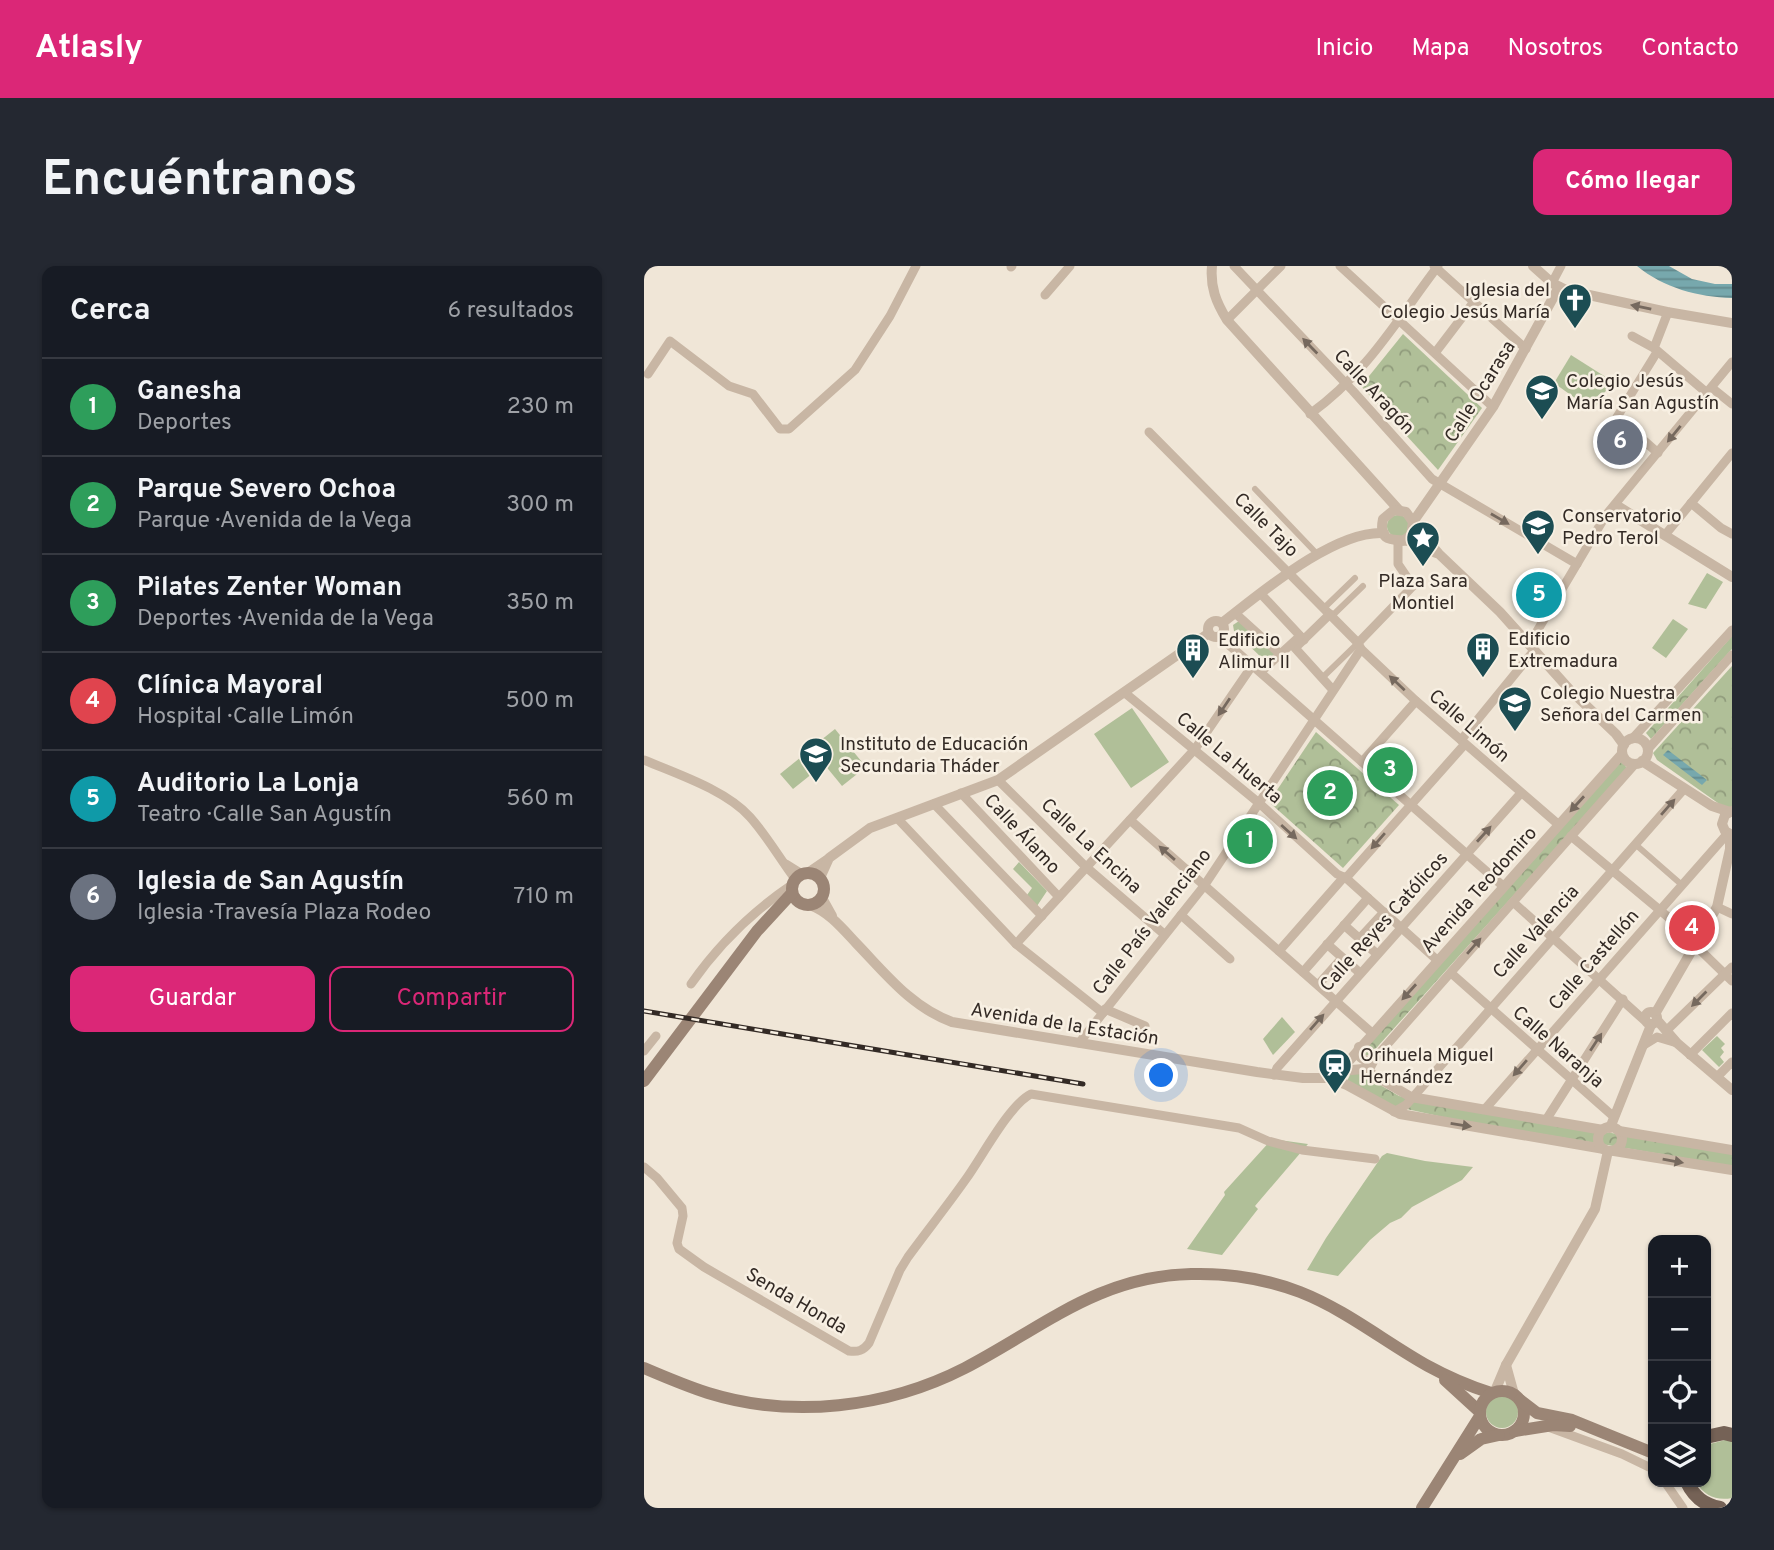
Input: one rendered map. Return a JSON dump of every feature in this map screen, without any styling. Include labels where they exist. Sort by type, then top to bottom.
[{"type":"main road","points":[[768,919],[785,909],[806,905],[822,898],[825,888],[802,880]]},
{"type":"main road","points":[[802,880],[794,898],[806,905]]},
{"type":"main road","points":[[644,1081],[757,931],[802,880]]},
{"type":"main road","points":[[644,1367],[686,1385],[734,1400],[792,1406],[858,1403],[923,1386],[964,1368],[1075,1304],[1104,1291],[1135,1281],[1190,1274],[1229,1275],[1299,1292],[1331,1306],[1429,1366],[1468,1385],[1493,1392],[1502,1390],[1517,1397],[1537,1413],[1572,1420],[1648,1450]]},
{"type":"main road","points":[[1429,1366],[1462,1394],[1480,1414]]},
{"type":"main road","points":[[1493,1392],[1481,1404],[1480,1414],[1482,1423],[1491,1432],[1509,1433],[1523,1420],[1523,1406],[1517,1397]]},
{"type":"main road","points":[[1422,1508],[1480,1414]]},
{"type":"main road","points":[[1454,1459],[1480,1440],[1509,1433],[1546,1426],[1594,1429]]},
{"type":"main road","points":[[1711,1436],[1729,1432]]},
{"type":"main road","points":[[1690,1487],[1694,1494],[1716,1507],[1732,1507]]},
{"type":"street","points":[[648,374],[670,341],[729,386],[753,394],[780,429],[789,429],[855,370],[890,316],[916,266]]},
{"type":"street","points":[[1045,295],[1070,266]]},
{"type":"street","points":[[1212,266],[1212,289],[1227,320],[1383,494],[1484,598],[1496,615],[1627,744],[1628,762],[1643,757]]},
{"type":"street","name":"Calle Aragón","points":[[1234,266],[1432,479],[1577,564]]},
{"type":"street","points":[[1227,320],[1281,266]]},
{"type":"street","points":[[1340,266],[1493,407]]},
{"type":"street","points":[[1533,266],[1555,285],[1668,312],[1732,323]]},
{"type":"street","points":[[1555,285],[1561,266]]},
{"type":"street","points":[[1310,414],[1347,385],[1400,321],[1436,267],[1526,349]]},
{"type":"street","name":"Calle Ocarasa","points":[[1214,635],[1209,626],[1213,622],[1222,623],[1290,572],[1318,555],[1345,540],[1384,524],[1409,518],[1422,510],[1493,407],[1526,349],[1555,285]]},
{"type":"street","points":[[1435,353],[1474,303]]},
{"type":"street","points":[[1658,453],[1618,419],[1656,350],[1668,312]]},
{"type":"street","points":[[1632,336],[1732,404]]},
{"type":"street","points":[[1279,951],[1463,742],[1531,648],[1606,515],[1732,362]]},
{"type":"street","name":"Calle Tajo","points":[[1149,432],[1290,572],[1360,646]]},
{"type":"street","points":[[1665,535],[1731,457]]},
{"type":"street","points":[[1255,489],[1318,555]]},
{"type":"street","points":[[1383,494],[1384,524],[1390,539],[1439,554]]},
{"type":"street","points":[[1691,503],[1732,534]]},
{"type":"street","points":[[1616,505],[1732,577]]},
{"type":"street","points":[[1401,541],[1411,535],[1409,518]]},
{"type":"street","name":"Calle País Valenciano","points":[[1322,678],[1360,646],[1413,586],[1398,564],[1401,541]]},
{"type":"street","points":[[1329,613],[1355,578]]},
{"type":"street","points":[[1262,671],[1279,653],[1302,638],[1363,586]]},
{"type":"street","points":[[1261,594],[1302,638]]},
{"type":"street","points":[[1235,613],[1279,653]]},
{"type":"street","name":"Avenida Teodomiro","points":[[1340,1073],[1361,1054],[1372,1033],[1559,825],[1627,744],[1732,630]]},
{"type":"street","points":[[691,984],[706,963],[735,932],[870,828],[998,780],[1214,635],[1262,671],[1503,887]]},
{"type":"street","points":[[1302,638],[1296,648],[1333,690]]},
{"type":"street","name":"Calle País Valenciano","points":[[1079,1043],[1204,886],[1360,646]]},
{"type":"street","name":"Calle Limón","points":[[1360,646],[1416,701],[1559,825]]},
{"type":"street","name":"Avenida Teodomiro","points":[[1368,1072],[1376,1056],[1732,655]]},
{"type":"street","points":[[1016,944],[1195,749],[1252,666]]},
{"type":"street","name":"Calle La Huerta","points":[[1125,693],[1259,803],[1437,960]]},
{"type":"street","points":[[1362,762],[1416,701]]},
{"type":"street","points":[[1609,1151],[1598,1140],[1613,1127],[1649,1021],[1717,907],[1730,839],[1723,828],[1729,813],[1684,789],[1643,757],[1640,740],[1627,744]]},
{"type":"street","points":[[644,760],[699,784],[740,808],[750,817],[781,860],[802,880]]},
{"type":"street","name":"Calle La Encina","points":[[998,780],[1086,867],[1164,934]]},
{"type":"street","name":"Calle Valencia","points":[[1394,1112],[1402,1108],[1684,789]]},
{"type":"street","name":"Calle Álamo","points":[[961,793],[1059,897]]},
{"type":"street","name":"Calle Reyes Católicos","points":[[1274,1074],[1335,1001],[1521,793]]},
{"type":"street","points":[[934,804],[1042,916]]},
{"type":"street","points":[[897,818],[1016,944],[1104,1011],[1145,1026]]},
{"type":"street","points":[[1130,820],[1372,1033]]},
{"type":"street","points":[[1571,836],[1729,974],[1671,1036],[1657,1037],[1649,1021]]},
{"type":"street","name":"Calle Castellón","points":[[1485,1109],[1682,885],[1730,839]]},
{"type":"street","points":[[1635,844],[1682,885]]},
{"type":"street","name":"Avenida de la Estación","points":[[822,898],[833,919],[915,1003],[952,1022],[1274,1074],[1340,1073]]},
{"type":"street","points":[[1303,972],[1368,898]]},
{"type":"street","points":[[1513,902],[1732,1090]]},
{"type":"street","name":"Avenida de la Estación","points":[[806,905],[833,919]]},
{"type":"street","points":[[1717,907],[1732,914]]},
{"type":"street","points":[[1359,939],[1384,912]]},
{"type":"street","points":[[1181,915],[1230,959]]},
{"type":"street","points":[[1344,925],[1377,954]]},
{"type":"street","points":[[1327,944],[1360,973]]},
{"type":"street","points":[[1318,985],[1342,958]]},
{"type":"street","name":"Calle Naranja","points":[[1451,972],[1571,1080],[1613,1127]]},
{"type":"street","points":[[1546,1120],[1623,999]]},
{"type":"street","points":[[1690,1055],[1732,1013]]},
{"type":"street","points":[[644,1051],[656,1036]]},
{"type":"street","points":[[1361,1054],[1368,1060],[1376,1056]]},
{"type":"street","points":[[1717,1077],[1732,1062]]},
{"type":"street","points":[[1340,1073],[1360,1068],[1411,1097],[1546,1120],[1613,1127],[1732,1150]]},
{"type":"street","points":[[1340,1073],[1348,1085],[1394,1112],[1732,1170]]},
{"type":"street","points":[[1340,1073],[1346,1074],[1348,1085]]},
{"type":"street","name":"Senda Honda","points":[[644,1167],[682,1208],[683,1216],[677,1243],[679,1249],[716,1274],[855,1352],[861,1351],[869,1343],[908,1257],[966,1180],[1012,1111],[1031,1094],[1239,1128],[1268,1141],[1302,1150],[1375,1159]]},
{"type":"street","points":[[1493,1392],[1595,1209],[1609,1151],[1621,1144],[1622,1138],[1613,1127]]},
{"type":"street","points":[[1506,1366],[1517,1397]]},
{"type":"street","points":[[1546,1426],[1648,1467]]},
{"type":"street","points":[[1668,1487],[1683,1508]]},
{"type":"green space","points":[[1403,334],[1482,408],[1438,470],[1361,386]]},
{"type":"green space","points":[[1571,355],[1612,381],[1593,411],[1554,383]]},
{"type":"green space","points":[[1398,515],[1406,518],[1409,526],[1406,534],[1398,537],[1390,534],[1387,526],[1390,518]]},
{"type":"green space","points":[[1707,573],[1723,582],[1706,609],[1688,604]]},
{"type":"green space","points":[[1673,619],[1688,629],[1666,658],[1652,648]]},
{"type":"green space","points":[[1239,621],[1275,654],[1267,663],[1234,631],[1233,625]]},
{"type":"green space","points":[[1732,636],[1732,649],[1651,739],[1646,733]]},
{"type":"green space","points":[[1732,666],[1732,808],[1725,808],[1657,760],[1653,753]]},
{"type":"green space","points":[[1132,708],[1169,762],[1131,788],[1094,734]]},
{"type":"green space","points":[[835,729],[866,767],[842,786],[811,748]]},
{"type":"green space","points":[[1316,732],[1399,805],[1343,868],[1269,802]]},
{"type":"green space","points":[[811,749],[823,765],[793,789],[780,774]]},
{"type":"green space","points":[[1623,761],[1627,769],[1370,1055],[1363,1055],[1362,1048]]},
{"type":"green space","points":[[1019,862],[1047,891],[1037,906],[1027,895],[1032,888],[1013,869]]},
{"type":"green space","points":[[1282,1017],[1295,1032],[1273,1055],[1263,1039]]},
{"type":"green space","points":[[1717,1036],[1725,1044],[1721,1048],[1724,1052],[1720,1057],[1724,1062],[1719,1067],[1702,1050]]},
{"type":"green space","points":[[1353,1069],[1399,1096],[1732,1153],[1732,1166],[1452,1119],[1393,1106],[1345,1085]]},
{"type":"green space","points":[[1272,1139],[1308,1144],[1255,1206],[1258,1209],[1222,1255],[1187,1249],[1225,1195],[1224,1192]]},
{"type":"green space","points":[[1387,1153],[1473,1167],[1462,1180],[1412,1207],[1401,1218],[1390,1223],[1370,1240],[1338,1276],[1307,1270],[1382,1156]]},
{"type":"green space","points":[[1502,1396],[1513,1401],[1518,1412],[1513,1423],[1502,1428],[1491,1423],[1486,1412],[1491,1401]]},
{"type":"green space","points":[[1732,1441],[1732,1498],[1711,1496],[1699,1487],[1711,1487],[1711,1444]]},
{"type":"water","points":[[1637,266],[1669,266],[1692,279],[1715,284],[1732,284],[1732,298],[1707,296],[1670,286]]},
{"type":"water","points":[[1668,750],[1707,780],[1702,785],[1663,755]]},
{"type":"railway","points":[[644,1011],[1083,1084]]},
{"type":"place","name":"Iglesia del Colegio Jesús María","points":[[1575,330]]},
{"type":"place","name":"Colegio Jesús María San Agustín","points":[[1542,421]]},
{"type":"place","name":"Iglesia de San Agustín","points":[[1620,442]]},
{"type":"place","name":"Conservatorio Pedro Terol","points":[[1538,556]]},
{"type":"place","name":"Plaza Sara Montiel","points":[[1423,568]]},
{"type":"place","name":"Auditorio La Lonja","points":[[1539,595]]},
{"type":"place","name":"Edificio Extremadura","points":[[1483,679]]},
{"type":"place","name":"Edificio Alimur II","points":[[1193,680]]},
{"type":"place","name":"Colegio Nuestra Señora del Carmen","points":[[1515,733]]},
{"type":"place","name":"Pilates Zenter Woman","points":[[1390,770]]},
{"type":"place","name":"Instituto de Educación Secundaria Tháder","points":[[816,784]]},
{"type":"place","name":"Parque Severo Ochoa","points":[[1330,793]]},
{"type":"place","name":"Ganesha","points":[[1250,841]]},
{"type":"place","name":"Clínica Mayoral","points":[[1692,928]]},
{"type":"place","name":"Orihuela Miguel Hernández","points":[[1335,1095]]}]
